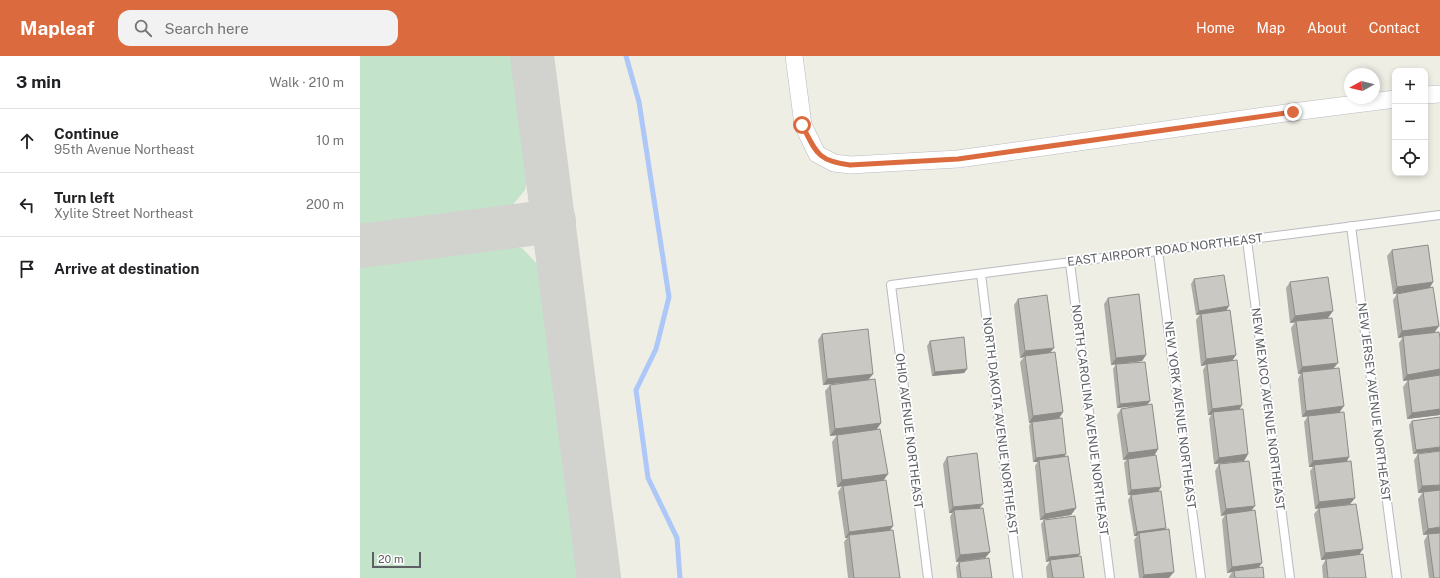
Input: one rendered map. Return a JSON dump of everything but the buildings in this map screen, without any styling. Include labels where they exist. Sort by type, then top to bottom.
[{"type":"street","points":[[794,56],[802,125],[817,154],[834,163],[850,165],[958,159],[1392,99]]},
{"type":"street","points":[[1428,96],[1440,94]]},
{"type":"lane","name":"EAST AIRPORT ROAD NORTHEAST","points":[[891,285],[1440,215]]},
{"type":"lane","name":"NEW JERSEY AVENUE NORTHEAST","points":[[1351,226],[1397,578]]},
{"type":"lane","name":"NEW MEXICO AVENUE NORTHEAST","points":[[1247,240],[1290,578]]},
{"type":"lane","name":"NEW YORK AVENUE NORTHEAST","points":[[1158,251],[1201,578]]},
{"type":"lane","name":"NORTH CAROLINA AVENUE NORTHEAST","points":[[1070,263],[1110,578]]},
{"type":"lane","name":"NORTH DAKOTA AVENUE NORTHEAST","points":[[981,274],[1018,578]]},
{"type":"lane","name":"OHIO AVENUE NORTHEAST","points":[[891,285],[928,578]]},
{"type":"green space","points":[[360,56],[516,56],[530,165],[525,190],[511,207],[492,215],[360,231]]},
{"type":"green space","points":[[502,245],[522,248],[539,266],[547,285],[585,578],[360,578],[360,264]]},
{"type":"waterway","points":[[626,56],[639,102],[669,297],[656,349],[636,390],[648,478],[677,538],[680,578]]},
{"type":"taxiway","points":[[532,56],[599,578]]},
{"type":"taxiway","points":[[360,246],[554,221]]},
{"type":"route","points":[[802,125],[817,154],[834,163],[850,165],[958,159],[1293,112]]}]
